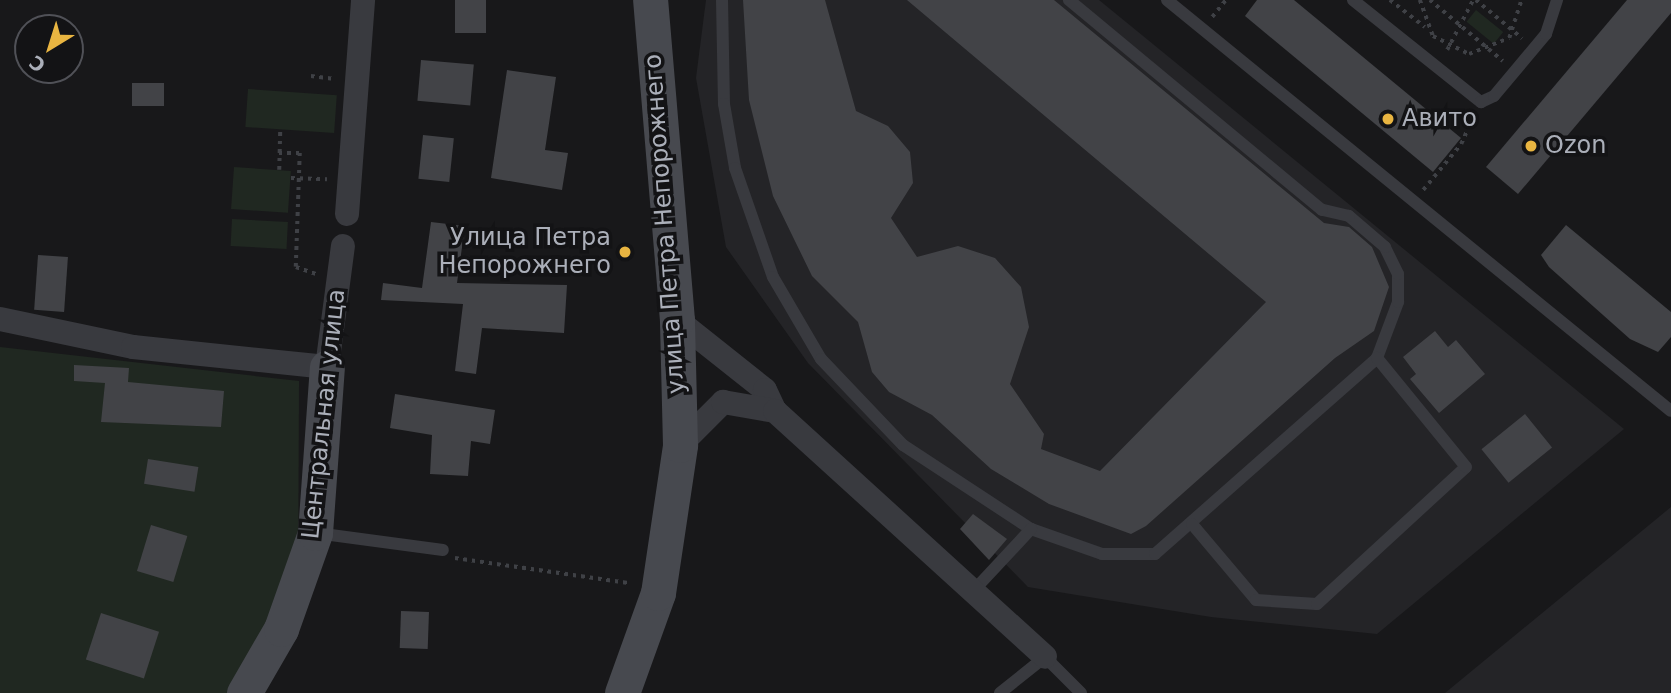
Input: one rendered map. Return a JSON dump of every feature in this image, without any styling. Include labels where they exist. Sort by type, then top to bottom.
[{"type":"street","points":[[347,214],[363,0]]},
{"type":"street","name":"улица Петра Непорожнего","points":[[622,693],[658,593],[680,445],[677,320],[650,0]]},
{"type":"street","name":"Центральная улица","points":[[244,693],[281,629],[315,533],[327,366],[344,246]]},
{"type":"street","points":[[0,319],[133,347],[327,366]]},
{"type":"street","points":[[677,320],[765,390],[775,411],[976,588],[1045,657]]},
{"type":"street","points":[[680,445],[723,402],[775,411]]},
{"type":"lane","points":[[722,0],[724,104],[735,168],[773,277],[821,359],[904,445],[1031,530],[1074,548],[1133,556],[1155,554],[1377,358],[1398,302],[1398,274],[1385,247],[1349,216],[1322,210],[1069,0]]},
{"type":"lane","points":[[1167,0],[1412,203],[1671,411]]},
{"type":"lane","points":[[1353,0],[1478,102],[1494,96],[1534,49],[1551,27],[1557,0]]},
{"type":"lane","points":[[1192,524],[1256,600],[1317,604],[1466,467],[1377,358]]},
{"type":"lane","points":[[976,588],[1031,530]]},
{"type":"lane","points":[[315,533],[443,550]]},
{"type":"lane","points":[[1000,693],[1045,657],[1081,693]]},
{"type":"path","points":[[1390,0],[1448,48],[1469,54],[1490,51],[1514,32],[1521,0]]},
{"type":"path","points":[[1420,0],[1427,29]]},
{"type":"path","points":[[1430,0],[1515,71]]},
{"type":"path","points":[[1437,70],[1474,0],[1534,49]]},
{"type":"path","points":[[1412,203],[1461,144],[1478,102]]},
{"type":"path","points":[[279,170],[280,129]]},
{"type":"path","points":[[279,153],[300,153],[296,267],[328,278]]},
{"type":"path","points":[[291,178],[350,178]]},
{"type":"path","points":[[443,550],[458,560],[628,583]]},
{"type":"shaded area","points":[[706,0],[1099,0],[1624,429],[1377,634],[1211,617],[1028,587],[808,363],[726,247],[696,78]]},
{"type":"shaded area","points":[[1476,10],[1503,32],[1494,44],[1467,22]]},
{"type":"shaded area","points":[[248,89],[337,95],[334,133],[245,127]]},
{"type":"shaded area","points":[[234,167],[291,171],[288,213],[231,209]]},
{"type":"shaded area","points":[[232,219],[288,222],[287,249],[231,246]]},
{"type":"shaded area","points":[[0,347],[299,381],[298,594],[235,693],[0,693]]},
{"type":"shaded area","points":[[1671,507],[1671,693],[1445,693]]},
{"type":"building","points":[[455,0],[486,0],[486,33],[455,33]]},
{"type":"building","points":[[743,0],[825,0],[856,111],[888,126],[910,152],[913,183],[891,218],[917,257],[958,246],[995,258],[1021,287],[1029,327],[1010,384],[1044,434],[1041,449],[1100,471],[1266,302],[907,0],[1054,0],[1324,223],[1349,227],[1372,247],[1389,287],[1374,331],[1335,358],[1146,526],[1131,534],[1049,504],[991,469],[932,415],[889,392],[872,372],[858,322],[812,276],[773,196],[749,100]]},
{"type":"building","points":[[1257,0],[1294,0],[1461,138],[1433,172],[1245,16]]},
{"type":"building","points":[[1627,0],[1671,0],[1671,13],[1518,194],[1486,167]]},
{"type":"building","points":[[421,60],[474,65],[470,105],[417,101]]},
{"type":"building","points":[[507,70],[556,77],[545,150],[568,153],[562,190],[491,178]]},
{"type":"building","points":[[132,83],[164,83],[164,106],[132,106]]},
{"type":"building","points":[[423,135],[454,138],[449,182],[418,179]]},
{"type":"building","points":[[431,222],[465,226],[457,283],[567,285],[564,333],[482,328],[476,374],[455,371],[463,304],[381,300],[383,283],[422,288]]},
{"type":"building","points":[[1566,225],[1671,312],[1671,337],[1658,352],[1630,339],[1549,267],[1541,255]]},
{"type":"building","points":[[38,255],[68,257],[64,312],[34,310]]},
{"type":"building","points":[[1435,331],[1448,347],[1456,340],[1485,374],[1439,413],[1410,379],[1416,374],[1403,357]]},
{"type":"building","points":[[74,365],[129,368],[128,382],[224,391],[221,427],[101,422],[105,383],[74,381]]},
{"type":"building","points":[[395,394],[495,410],[490,444],[471,441],[468,476],[430,474],[432,435],[390,428]]},
{"type":"building","points":[[1525,414],[1552,447],[1509,483],[1481,449]]},
{"type":"building","points":[[148,459],[198,467],[194,492],[144,484]]},
{"type":"building","points":[[973,514],[1007,539],[989,560],[960,529]]},
{"type":"building","points":[[151,525],[187,536],[173,582],[137,571]]},
{"type":"building","points":[[401,611],[429,612],[428,649],[400,648]]},
{"type":"building","points":[[101,613],[159,632],[144,678],[86,660]]},
{"type":"place","name":"Авито","points":[[1388,119]]},
{"type":"place","name":"Ozon","points":[[1531,146]]},
{"type":"place","name":"Улица Петра Непорожнего","points":[[625,252]]}]
